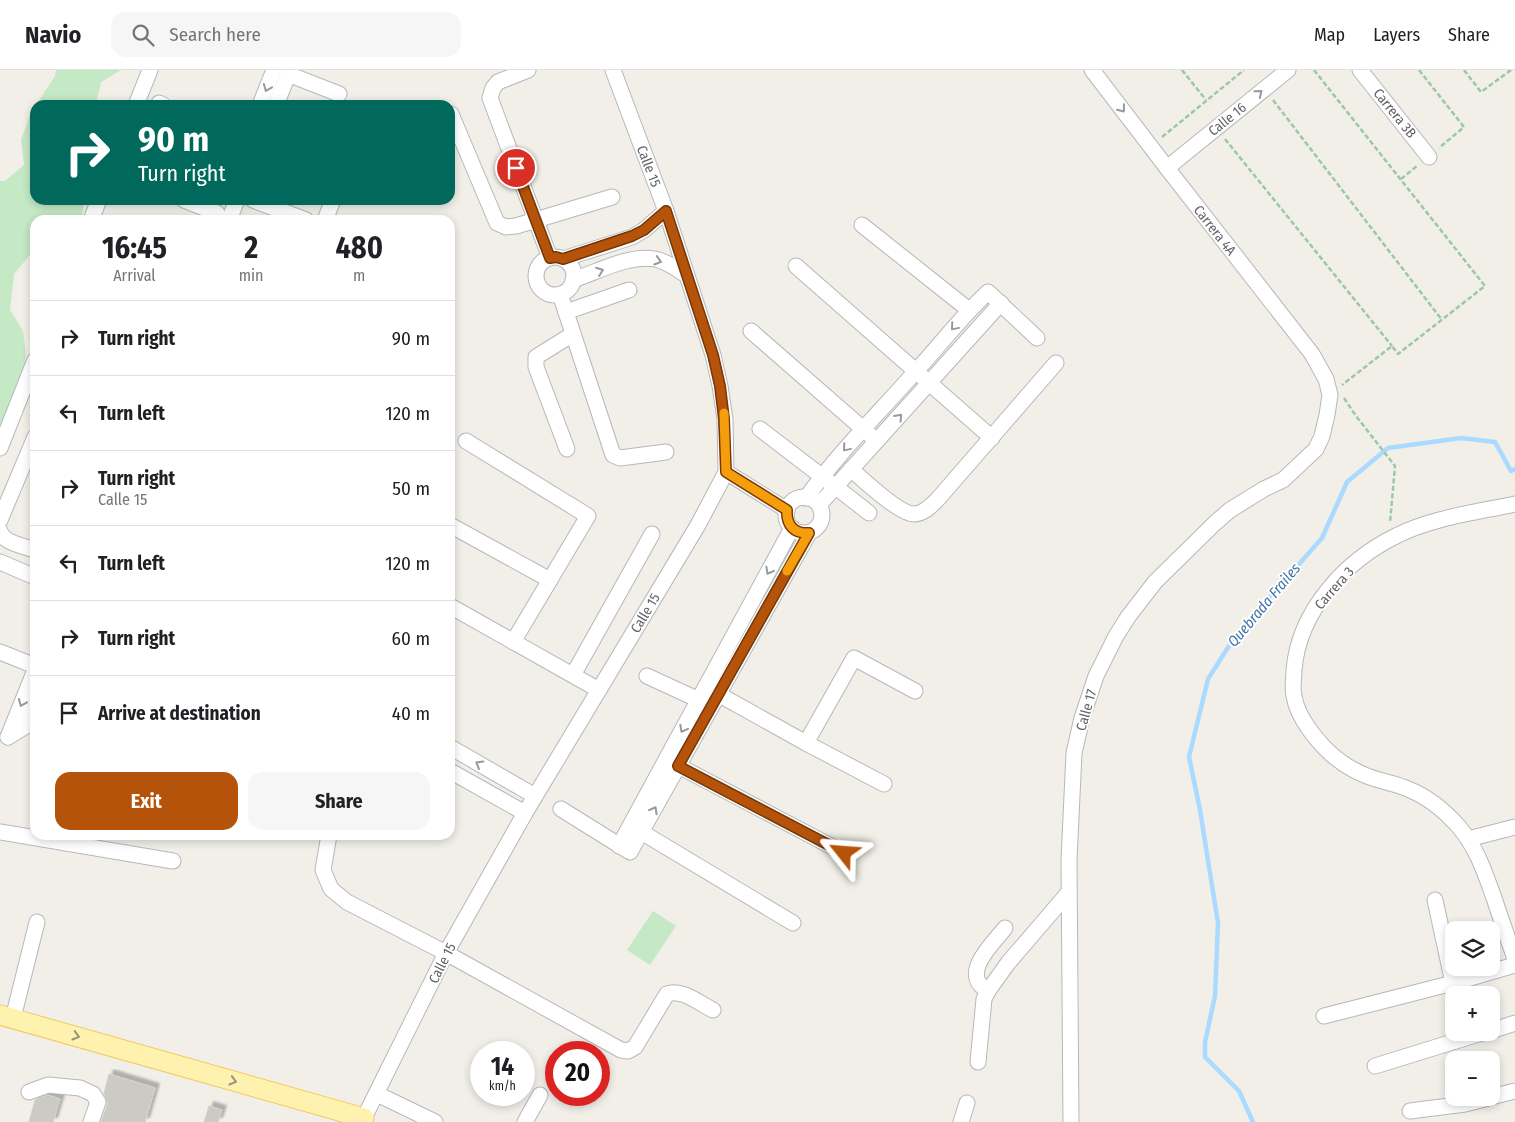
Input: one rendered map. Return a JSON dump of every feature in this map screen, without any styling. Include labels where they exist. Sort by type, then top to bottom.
[{"type":"main road","points":[[6,1016],[363,1120]]},
{"type":"street","points":[[138,100],[150,70]]},
{"type":"street","points":[[528,70],[498,82],[493,88],[490,98],[536,219],[556,258],[572,268],[574,274],[571,286],[566,291],[554,295],[542,290],[538,284],[537,272],[544,261],[556,258],[632,236],[644,230],[666,211]]},
{"type":"street","name":"Calle 15","points":[[363,1120],[446,952],[525,812],[698,525],[726,472],[724,419],[720,386],[713,355],[666,211],[613,70]]},
{"type":"street","name":"Carrera 4A","points":[[1091,70],[1312,354],[1334,391]]},
{"type":"street","name":"Calle 16","points":[[1167,168],[1288,70]]},
{"type":"street","name":"Carrera 3B","points":[[1360,70],[1429,157]]},
{"type":"street","points":[[284,71],[339,94]]},
{"type":"street","points":[[264,100],[284,71]]},
{"type":"street","points":[[277,100],[284,71]]},
{"type":"street","points":[[455,124],[496,223],[506,227],[516,226],[612,197]]},
{"type":"street","points":[[198,205],[220,213],[230,205]]},
{"type":"street","points":[[266,205],[293,215]]},
{"type":"street","points":[[862,225],[969,310]]},
{"type":"street","points":[[573,280],[627,261],[642,258],[657,259],[686,275]]},
{"type":"street","points":[[796,266],[992,438]]},
{"type":"street","points":[[566,312],[629,290]]},
{"type":"street","points":[[812,501],[821,476],[862,428],[916,372],[969,310],[988,292],[1037,338]]},
{"type":"street","points":[[560,294],[613,455],[620,458],[666,452]]},
{"type":"street","points":[[809,533],[798,532],[788,523],[787,510],[790,504],[795,500],[812,501],[836,486],[1001,304]]},
{"type":"street","points":[[751,330],[877,442]]},
{"type":"street","points":[[567,449],[536,367],[536,357],[573,334]]},
{"type":"street","points":[[850,470],[902,511],[914,514],[920,513],[937,500],[1056,363]]},
{"type":"street","points":[[0,448],[30,373]]},
{"type":"street","name":"Calle 17","points":[[1071,1122],[1069,860],[1074,753],[1082,718],[1096,676],[1116,636],[1155,582],[1230,510],[1264,489],[1283,480],[1316,449],[1322,436],[1334,391]]},
{"type":"street","points":[[760,429],[869,513]]},
{"type":"street","points":[[466,441],[588,516],[513,642]]},
{"type":"street","points":[[0,520],[30,449]]},
{"type":"street","points":[[726,472],[787,510]]},
{"type":"street","points":[[672,763],[708,693],[809,533],[821,522],[822,511],[812,501]]},
{"type":"street","name":"Carrera 3","points":[[1515,504],[1432,522],[1389,539],[1358,561],[1334,584],[1315,608],[1297,651],[1293,681],[1294,697],[1305,722],[1322,745],[1343,763],[1361,774],[1394,784],[1423,796],[1448,816],[1468,839],[1508,916],[1515,959]]},
{"type":"street","points":[[455,528],[550,580]]},
{"type":"street","points":[[561,809],[625,849],[672,763],[792,528]]},
{"type":"street","points":[[0,531],[6,540],[30,548]]},
{"type":"street","points":[[573,675],[652,534]]},
{"type":"street","points":[[0,562],[30,575]]},
{"type":"street","points":[[455,609],[599,690]]},
{"type":"street","points":[[0,652],[30,664]]},
{"type":"street","points":[[806,743],[854,658],[915,691]]},
{"type":"street","points":[[648,676],[708,693],[884,784]]},
{"type":"street","points":[[4,736],[30,681]]},
{"type":"street","points":[[4,736],[26,726],[30,716]]},
{"type":"street","points":[[455,750],[536,796]]},
{"type":"street","points":[[672,763],[844,853]]},
{"type":"street","points":[[455,774],[525,812]]},
{"type":"street","points":[[1468,839],[1515,827]]},
{"type":"street","points":[[636,829],[793,923]]},
{"type":"street","points":[[0,832],[30,835]]},
{"type":"street","points":[[71,840],[173,861]]},
{"type":"street","points":[[328,840],[323,870],[331,890],[348,902],[446,952],[621,1050],[628,1051],[635,1047],[666,994],[680,993],[713,1010]]},
{"type":"street","points":[[978,1062],[984,999],[988,990],[1008,963],[1069,892]]},
{"type":"street","points":[[1435,900],[1453,983]]},
{"type":"street","points":[[6,1016],[37,922]]},
{"type":"street","points":[[988,990],[980,986],[977,981],[976,968],[1005,928]]},
{"type":"street","points":[[1324,1016],[1515,965]]},
{"type":"street","points":[[1500,1027],[1515,1023]]},
{"type":"street","points":[[1375,1066],[1456,1041]]},
{"type":"street","points":[[29,1092],[48,1085],[80,1088],[93,1094],[98,1102],[91,1122]]},
{"type":"street","points":[[1500,1095],[1515,1091]]},
{"type":"street","points":[[376,1094],[435,1122]]},
{"type":"street","points":[[526,1122],[540,1095]]},
{"type":"street","points":[[962,1122],[967,1103]]},
{"type":"street","points":[[1410,1111],[1449,1106]]},
{"type":"path","points":[[1182,70],[1206,101]]},
{"type":"path","points":[[1151,146],[1244,70]]},
{"type":"path","points":[[1216,128],[1398,354],[1484,286],[1314,70]]},
{"type":"path","points":[[1401,179],[1464,127],[1420,70]]},
{"type":"path","points":[[1464,70],[1481,92],[1510,70]]},
{"type":"path","points":[[1264,89],[1442,320]]},
{"type":"path","points":[[1389,539],[1395,466],[1334,391],[1392,346]]},
{"type":"green space","points":[[56,70],[121,70],[101,82],[97,100],[39,100],[55,76]]},
{"type":"green space","points":[[30,115],[30,205],[83,205],[82,215],[30,215],[30,255],[14,274],[10,310],[23,331],[26,355],[23,375],[0,430],[0,181],[5,181],[24,165],[21,140]]},
{"type":"green space","points":[[653,911],[676,926],[650,965],[627,950]]},
{"type":"building","points":[[109,1074],[155,1088],[145,1122],[101,1122],[107,1105],[104,1093]]},
{"type":"building","points":[[47,1095],[60,1099],[53,1122],[29,1122],[35,1100]]},
{"type":"building","points":[[209,1106],[222,1110],[218,1122],[204,1122]]},
{"type":"waterway","name":"Quebrada Frailes","points":[[1253,1122],[1239,1091],[1205,1057],[1205,1042],[1215,996],[1218,923],[1200,810],[1189,757],[1208,679],[1234,638],[1322,538],[1347,482],[1388,448],[1461,438],[1495,442],[1511,471],[1515,469]]},
{"type":"slow traffic","points":[[724,413],[726,472],[787,510],[788,523],[792,528],[798,532],[809,533],[787,571]]},
{"type":"route","points":[[516,168],[550,258],[563,259],[632,236],[655,222],[666,211],[713,355],[720,386],[724,419],[726,472],[787,510],[788,523],[792,528],[798,532],[809,533],[678,766],[844,853]]}]
